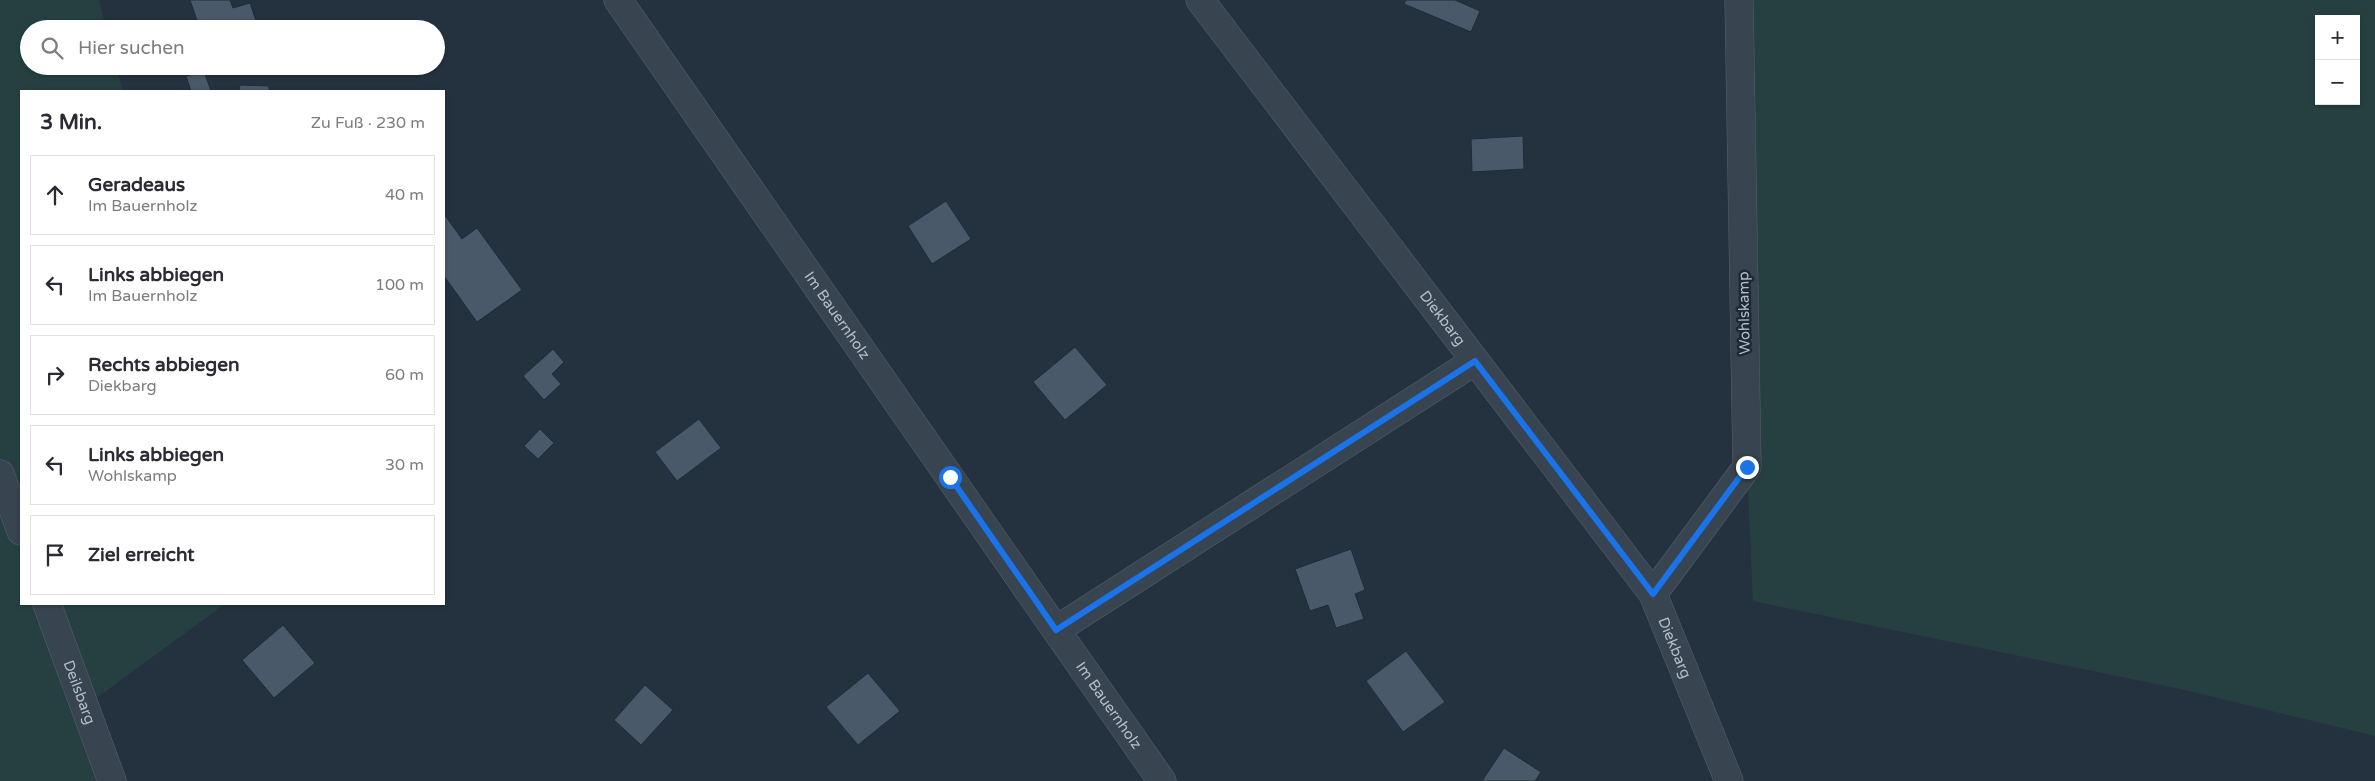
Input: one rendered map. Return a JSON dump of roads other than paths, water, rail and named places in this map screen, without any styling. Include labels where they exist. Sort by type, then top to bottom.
[{"type":"street","name":"Im Bauernholz","points":[[618,0],[1162,781]]},
{"type":"street","name":"Diekbarg","points":[[1200,0],[1653,594],[1729,781]]},
{"type":"street","name":"Wohlskamp","points":[[1653,594],[1747,467],[1739,0]]},
{"type":"street","points":[[1056,630],[1475,361]]},
{"type":"street","points":[[0,474],[20,527]]},
{"type":"street","name":"Deilsbarg","points":[[47,605],[112,781]]}]
